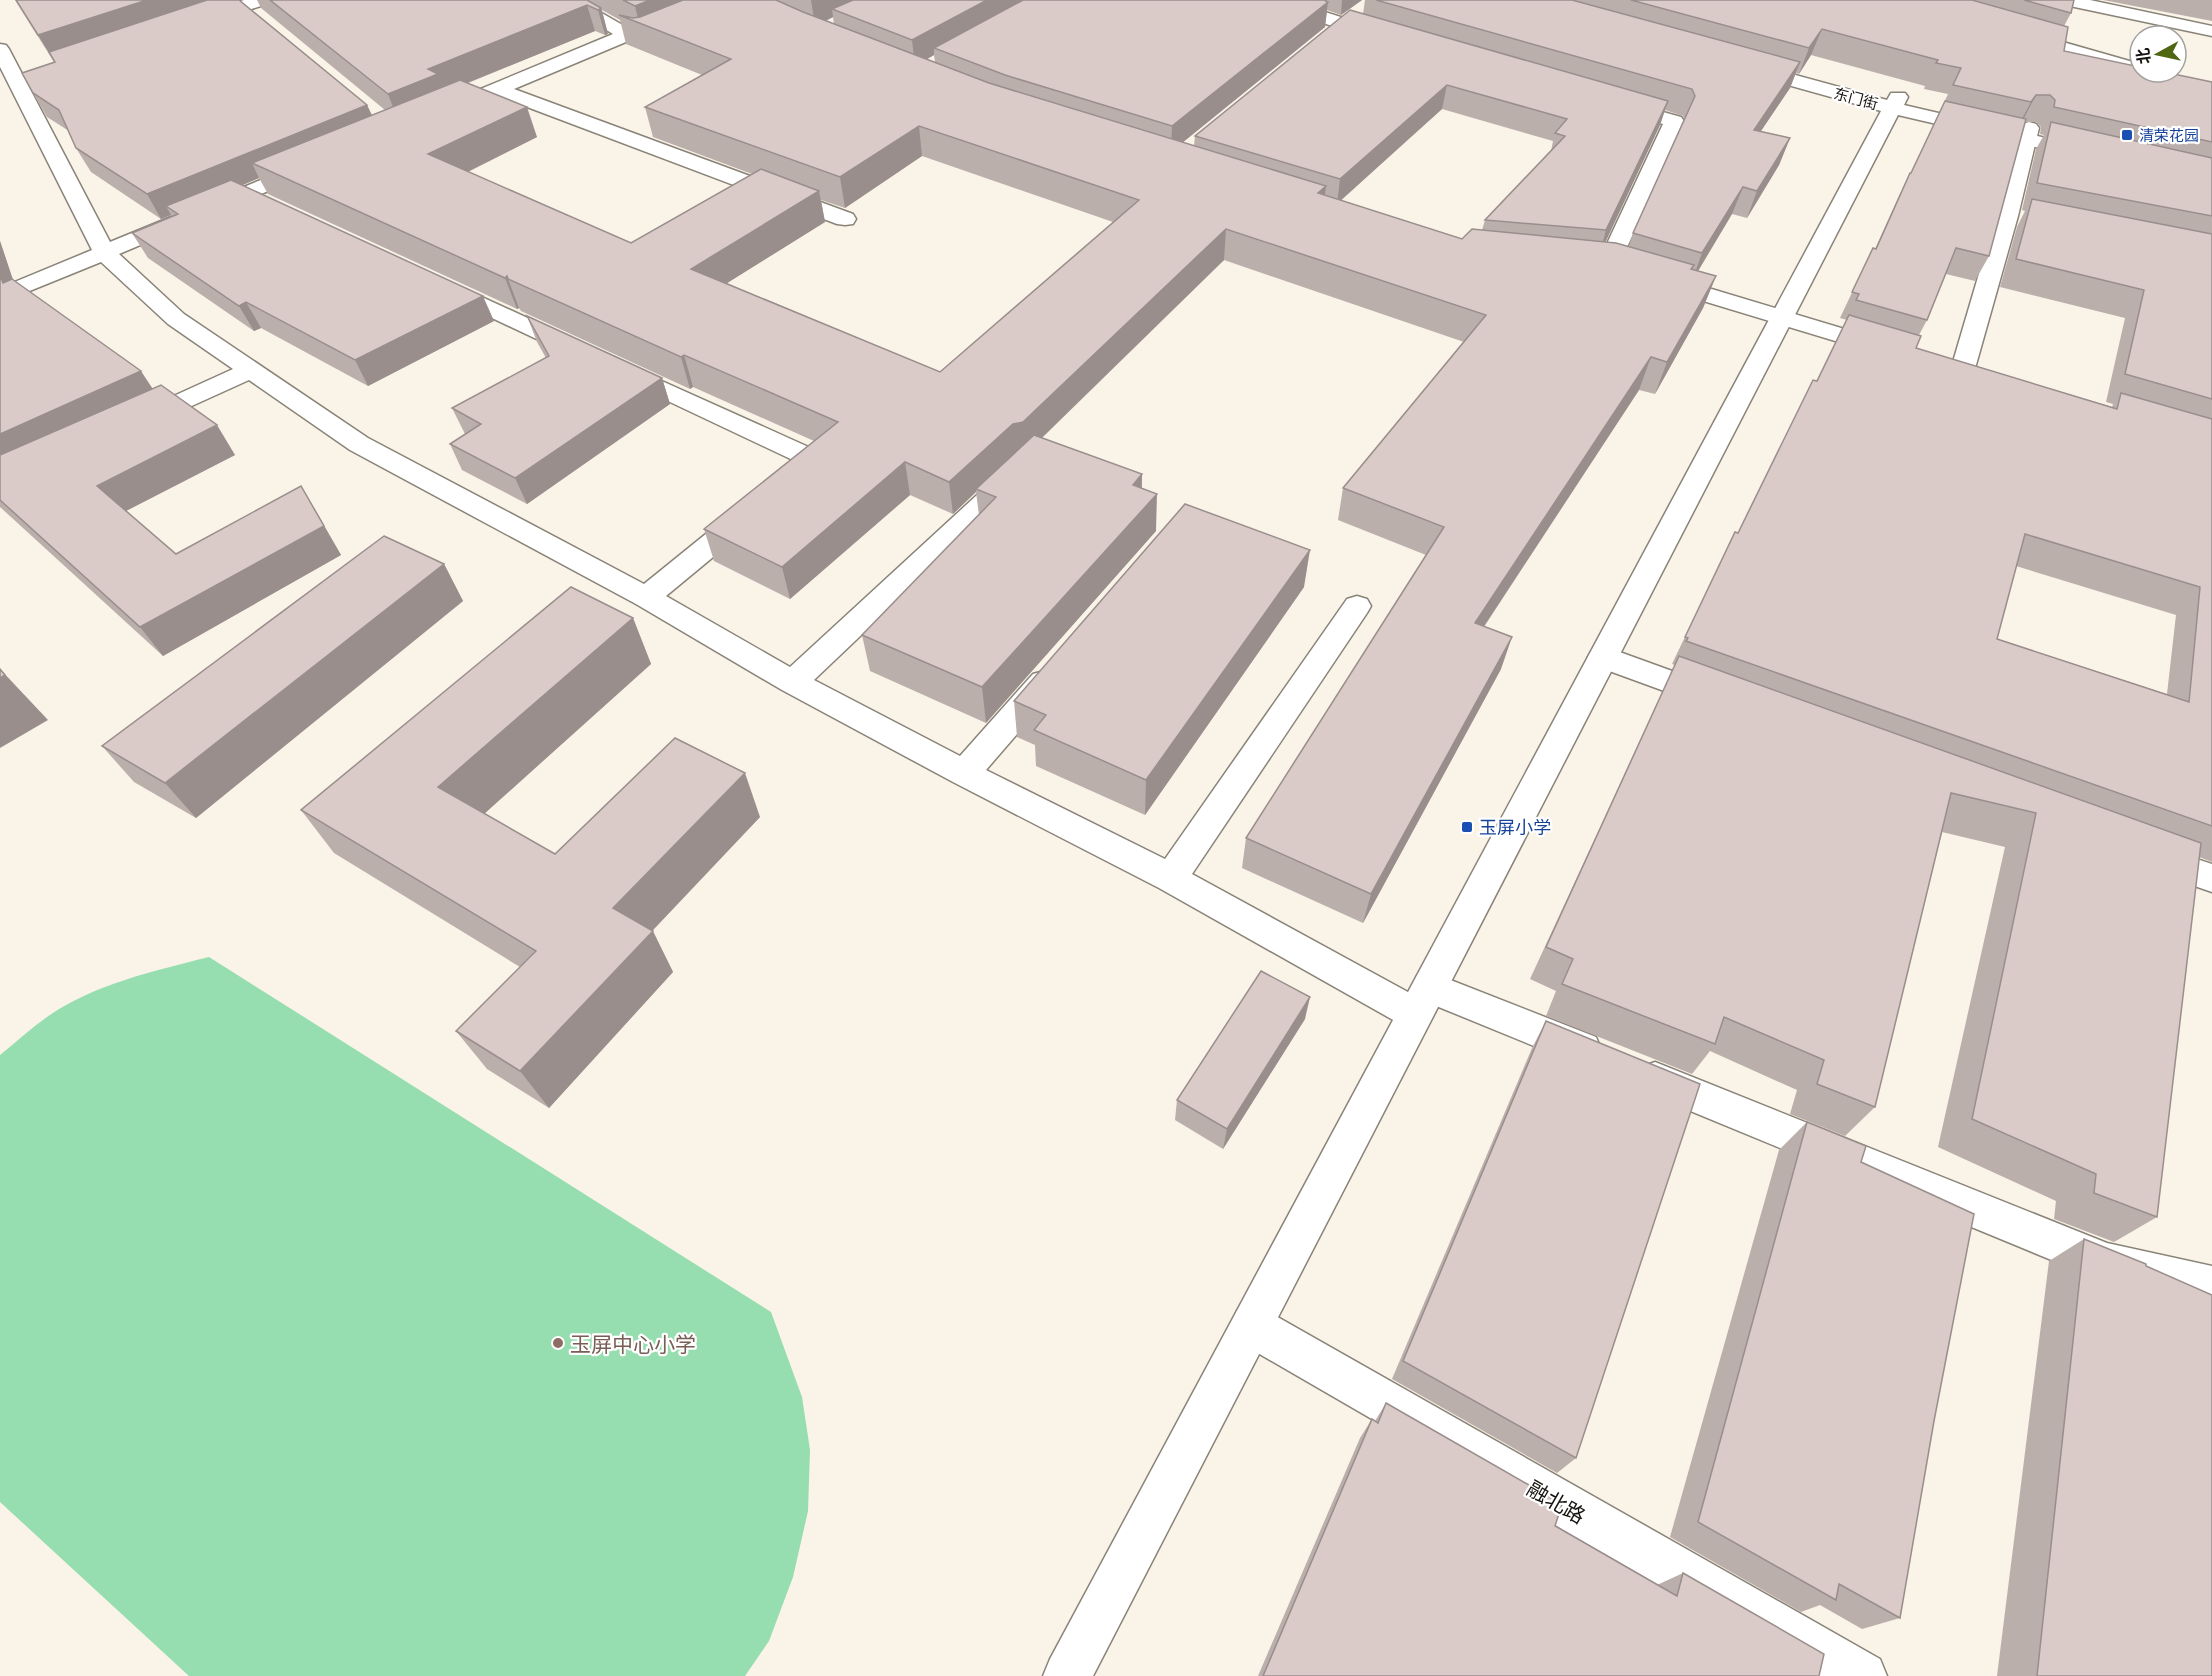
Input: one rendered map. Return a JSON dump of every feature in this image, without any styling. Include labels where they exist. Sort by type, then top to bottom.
[{"type":"street","points":[[236,0],[258,21]]},
{"type":"street","points":[[189,24],[261,0]]},
{"type":"street","points":[[1271,0],[1395,40]]},
{"type":"street","points":[[2065,0],[2212,31]]},
{"type":"street","points":[[427,118],[634,38],[577,2]]},
{"type":"street","points":[[1325,39],[1361,12]]},
{"type":"street","points":[[2005,31],[2128,66]]},
{"type":"street","points":[[0,49],[105,253],[176,319],[359,444],[646,597],[793,682],[964,773],[1171,878],[1422,1000],[2107,1263],[2212,1287]]},
{"type":"street","name":"东门街","points":[[1737,58],[1895,102],[2097,149]]},
{"type":"street","points":[[17,82],[37,75]]},
{"type":"street","points":[[498,89],[845,219]]},
{"type":"street","points":[[1607,102],[1674,121],[1608,265]]},
{"type":"street","points":[[1067,1676],[1895,102]]},
{"type":"street","points":[[1962,372],[2007,216],[2027,134]]},
{"type":"street","points":[[0,296],[320,162]]},
{"type":"street","points":[[244,194],[277,209]]},
{"type":"street","points":[[2007,216],[2030,220]]},
{"type":"street","points":[[1584,263],[1608,265],[1629,271]]},
{"type":"street","points":[[1651,278],[1906,355]]},
{"type":"street","points":[[427,279],[815,460],[646,597]]},
{"type":"street","points":[[120,430],[250,369]]},
{"type":"street","points":[[793,682],[1026,465]]},
{"type":"street","points":[[1171,878],[1357,606]]},
{"type":"street","points":[[1603,657],[1739,706]]},
{"type":"street","points":[[964,773],[1064,658]]},
{"type":"street","points":[[2122,846],[2212,878]]},
{"type":"street","name":"融北路","points":[[1252,1326],[1863,1676]]},
{"type":"green space","points":[[209,957],[771,1312],[802,1397],[810,1450],[808,1511],[793,1577],[769,1641],[745,1676],[189,1676],[0,1502],[0,1055],[47,1017],[84,996],[125,980]]},
{"type":"building","points":[[16,0],[147,0],[38,35]]},
{"type":"building","points":[[207,0],[239,0],[367,105],[147,194],[76,148],[59,110],[33,93],[22,73],[55,62],[49,52]]},
{"type":"building","points":[[270,0],[587,0],[601,8],[598,10],[587,5],[428,69],[438,74],[388,94]]},
{"type":"building","points":[[623,0],[650,0],[635,6]]},
{"type":"building","points":[[683,0],[776,0],[989,83],[1326,186],[1318,193],[1462,239],[1472,229],[1616,243],[1694,265],[1691,269],[1716,276],[1667,362],[1651,357],[1475,623],[1512,637],[1371,894],[1246,838],[1444,527],[1343,488],[1486,315],[1226,229],[1023,422],[1013,424],[949,482],[905,462],[782,567],[704,529],[838,422],[684,355],[681,357],[508,279],[507,276],[505,278],[252,163],[460,80],[527,107],[428,154],[631,243],[761,169],[819,191],[691,269],[940,372],[1139,200],[919,126],[840,177],[645,107],[731,59],[619,15],[640,17]]},
{"type":"building","points":[[853,0],[987,0],[912,40],[832,9]]},
{"type":"building","points":[[1023,0],[1324,0],[1328,2],[1172,126],[1005,75],[934,48]]},
{"type":"building","points":[[1376,0],[1572,0],[1800,62],[1754,130],[1790,138],[1757,191],[1743,187],[1702,253],[1633,233],[1695,96],[1692,89]]},
{"type":"building","points":[[1631,0],[1972,0],[2068,27],[2064,51],[2128,64],[2128,84],[2188,84],[2188,77],[2212,82],[2212,142],[2054,107],[2055,100],[2050,95],[2036,95],[2031,102],[1953,85],[1961,68],[1936,63],[1938,60],[1822,29],[1809,48]]},
{"type":"building","points":[[2024,0],[2074,0],[2071,13]]},
{"type":"building","points":[[1350,10],[1668,101],[1606,230],[1485,220],[1565,136],[1555,133],[1567,119],[1447,85],[1340,179],[1195,136]]},
{"type":"building","points":[[1945,101],[2026,119],[1989,256],[1956,248],[1927,320],[1856,300],[1859,294],[1852,292],[1873,248],[1876,249]]},
{"type":"building","points":[[2051,122],[2212,158],[2212,216],[2037,183]]},
{"type":"building","points":[[231,180],[483,296],[355,360],[246,302],[239,306],[132,233],[178,214],[166,206]]},
{"type":"building","points":[[2032,199],[2212,234],[2212,399],[2125,374],[2144,290],[2016,259]]},
{"type":"building","points":[[0,275],[3,283],[12,279],[141,371],[0,434]]},
{"type":"building","points":[[1849,315],[1921,336],[1916,348],[2117,409],[2121,393],[2212,419],[2212,826],[1686,641],[1688,638],[1685,637],[1735,532],[1738,533],[1813,380],[1817,381]],"holes":[[[2025,534],[2200,587],[2189,702],[1997,639]]]},
{"type":"building","points":[[527,316],[662,378],[515,478],[450,444],[481,424],[452,408],[549,356]]},
{"type":"building","points":[[161,385],[217,425],[97,486],[176,554],[301,486],[324,526],[140,627],[0,500],[0,455]]},
{"type":"building","points":[[1034,435],[1142,474],[1133,485],[1157,494],[982,687],[862,635],[996,497],[976,489]]},
{"type":"building","points":[[1185,504],[1310,550],[1146,780],[1034,730],[1046,715],[1014,701]]},
{"type":"building","points":[[384,536],[444,564],[165,783],[102,746]]},
{"type":"building","points":[[571,587],[633,618],[438,787],[555,854],[675,738],[745,773],[613,908],[653,931],[520,1071],[456,1031],[536,951],[301,810]]},
{"type":"building","points":[[1679,656],[2201,843],[2157,1217],[2094,1193],[2096,1174],[1972,1119],[2036,813],[1951,793],[1875,1107],[1817,1084],[1824,1060],[1724,1017],[1715,1044],[1562,984],[1573,959],[1546,947]]},
{"type":"building","points":[[1261,971],[1310,997],[1227,1129],[1177,1100]]},
{"type":"building","points":[[1546,1021],[1700,1084],[1576,1458],[1403,1361]]},
{"type":"building","points":[[1807,1122],[1866,1146],[1861,1162],[1974,1214],[1934,1421],[1900,1618],[1839,1584],[1836,1600],[1698,1522]]},
{"type":"building","points":[[2084,1239],[2146,1264],[2146,1266],[2212,1295],[2212,1676],[2037,1676]]},
{"type":"building","points":[[1386,1403],[1562,1504],[1555,1526],[1677,1596],[1683,1573],[1824,1654],[1819,1676],[1263,1676],[1372,1419],[1378,1423]]},
{"type":"place","name":"清荣花园","points":[[2127,135]]},
{"type":"place","name":"玉屏小学","points":[[1467,827]]},
{"type":"place","name":"玉屏中心小学","points":[[558,1343]]}]
